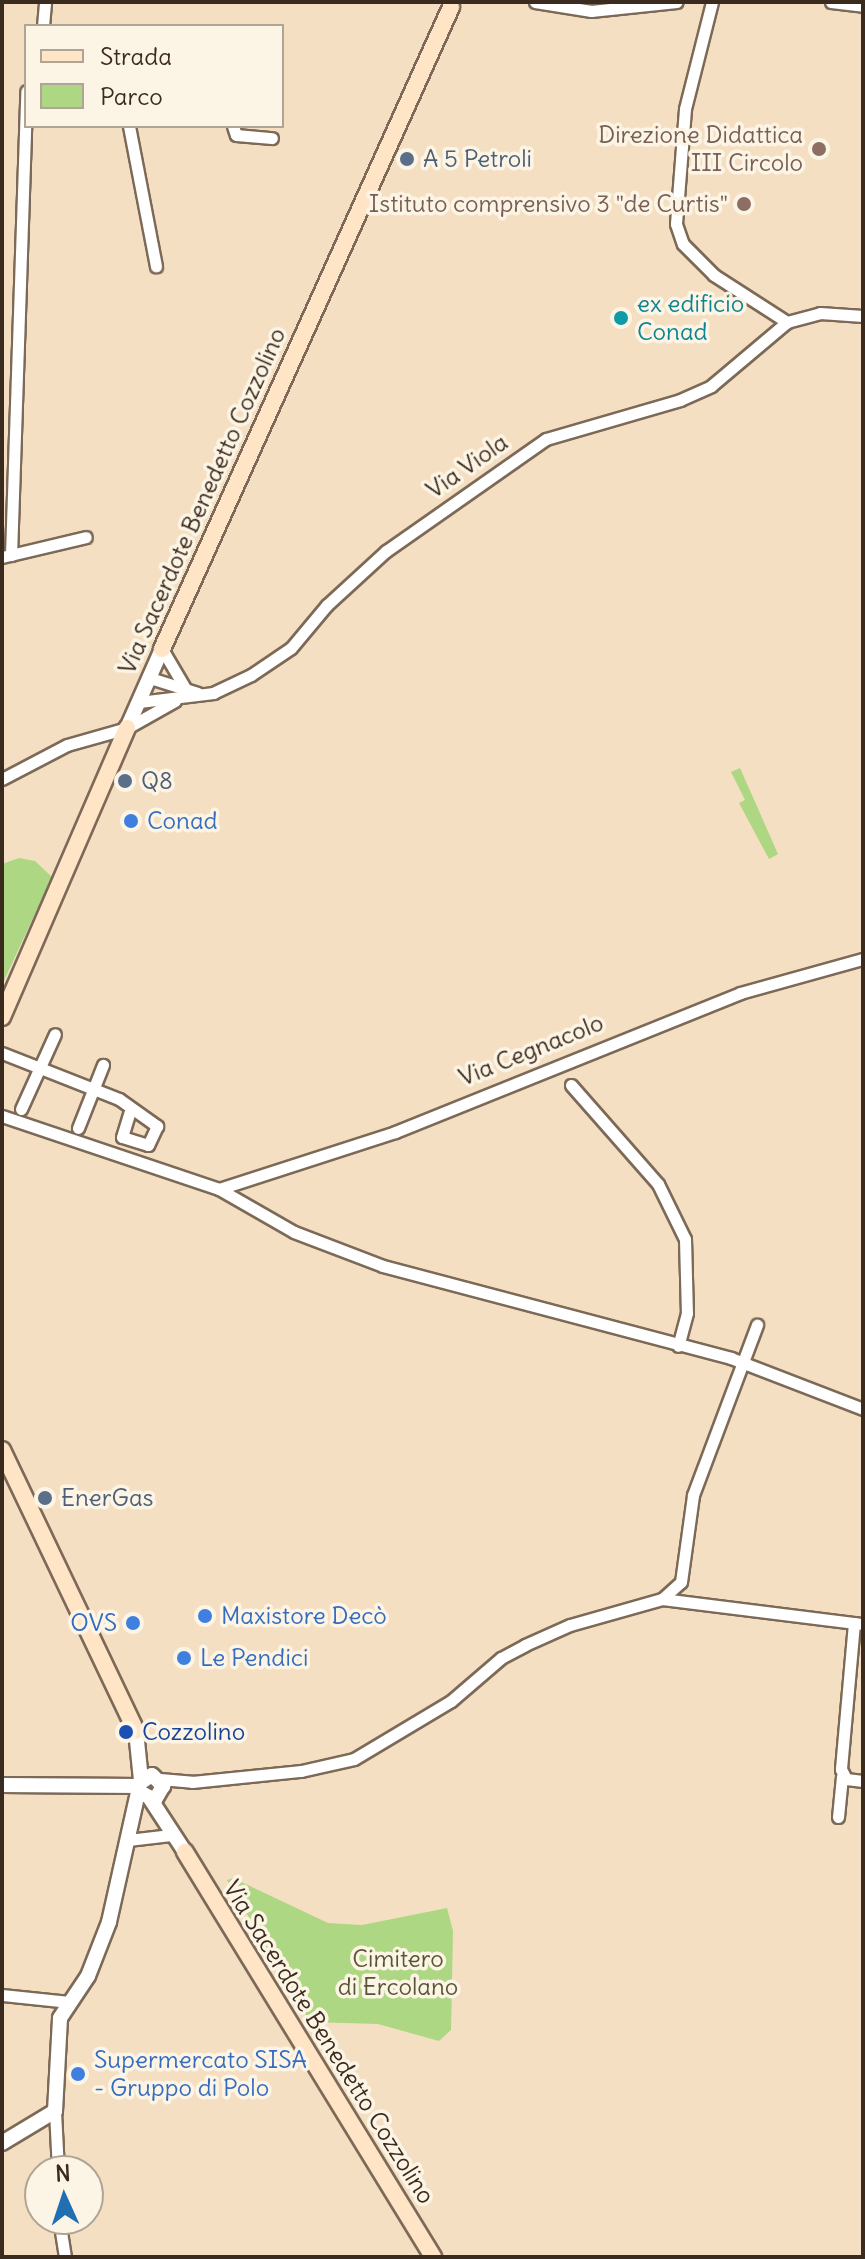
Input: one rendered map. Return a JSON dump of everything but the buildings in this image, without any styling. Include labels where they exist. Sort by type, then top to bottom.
[{"type":"main road","name":"Via Sacerdote Benedetto Cozzolino","points":[[162,649],[452,4]]},
{"type":"main road","name":"Via Sacerdote Benedetto Cozzolino","points":[[2,1017],[127,728]]},
{"type":"main road","name":"Via Sacerdote Benedetto Cozzolino","points":[[2,1450],[136,1731]]},
{"type":"main road","name":"Via Sacerdote Benedetto Cozzolino","points":[[185,1852],[433,2257]]},
{"type":"street","points":[[43,24],[45,2]]},
{"type":"street","points":[[535,2],[591,11],[677,2]]},
{"type":"street","points":[[712,2],[685,109],[676,224],[683,244],[714,275],[787,322]]},
{"type":"street","points":[[831,2],[863,6]]},
{"type":"street","points":[[24,128],[6,556],[86,537]]},
{"type":"street","points":[[129,128],[156,266]]},
{"type":"street","points":[[234,128],[236,135],[272,138]]},
{"type":"street","name":"Via Viola","points":[[139,702],[184,693],[202,694],[251,675],[291,648],[386,551],[506,463],[581,425],[656,407],[711,386],[787,322],[820,313],[863,316]]},
{"type":"street","points":[[2,779],[67,745],[127,728],[184,693],[162,649]]},
{"type":"street","name":"Via Sacerdote Benedetto Cozzolino","points":[[127,728],[162,649]]},
{"type":"street","name":"Via Viola","points":[[150,678],[184,693]]},
{"type":"street","name":"Via Cegnacolo","points":[[219,1189],[395,1132],[740,993],[863,959]]},
{"type":"street","points":[[21,1109],[55,1034]]},
{"type":"street","points":[[2,1053],[92,1092],[119,1099],[131,1108]]},
{"type":"street","points":[[78,1128],[103,1065]]},
{"type":"street","points":[[571,1085],[658,1184],[685,1239],[687,1313],[678,1346]]},
{"type":"street","points":[[2,1116],[219,1189],[294,1232],[383,1266],[743,1364],[863,1409]]},
{"type":"street","points":[[662,1599],[681,1582],[693,1495],[757,1325]]},
{"type":"street","points":[[2,1785],[149,1789],[301,1771],[354,1759],[451,1701],[501,1658],[570,1625],[662,1599],[858,1624],[838,1817]]},
{"type":"street","name":"Via Sacerdote Benedetto Cozzolino","points":[[136,1731],[149,1789],[171,1835],[185,1852]]},
{"type":"street","points":[[842,1776],[863,1781]]},
{"type":"street","points":[[57,2155],[57,2033],[69,2002],[88,1976],[109,1922],[130,1833],[149,1789]]},
{"type":"street","name":"Via Sacerdote Benedetto Cozzolino","points":[[149,1789],[185,1852]]},
{"type":"street","points":[[130,1833],[171,1835]]},
{"type":"street","points":[[2,1995],[69,2002]]},
{"type":"street","points":[[2,2143],[55,2111]]},
{"type":"street","points":[[62,2235],[65,2257]]},
{"type":"green space","points":[[740,768],[778,854],[769,859],[739,803],[745,800],[731,772]]},
{"type":"green space","points":[[19,858],[35,861],[52,877],[2,985],[2,864]]},
{"type":"green space","name":"Cimitero di Ercolano","points":[[233,1878],[328,1923],[362,1925],[447,1908],[453,1931],[451,2030],[439,2041],[378,2024],[310,2022],[227,1880]]},
{"type":"place","name":"Direzione Didattica III Circolo","points":[[819,149]]},
{"type":"place","name":"A 5 Petroli","points":[[407,159]]},
{"type":"place","name":"Istituto comprensivo 3 \"de Curtis\"","points":[[744,204]]},
{"type":"place","name":"ex edificio Conad","points":[[621,318]]},
{"type":"place","name":"Q8","points":[[125,781]]},
{"type":"place","name":"Conad","points":[[131,821]]},
{"type":"place","name":"EnerGas","points":[[45,1498]]},
{"type":"place","name":"Maxistore Decò","points":[[205,1616]]},
{"type":"place","name":"OVS","points":[[133,1623]]},
{"type":"place","name":"Le Pendici","points":[[184,1658]]},
{"type":"place","name":"Cozzolino","points":[[126,1732]]},
{"type":"place","name":"Supermercato SISA - Gruppo di Polo","points":[[78,2074]]}]
